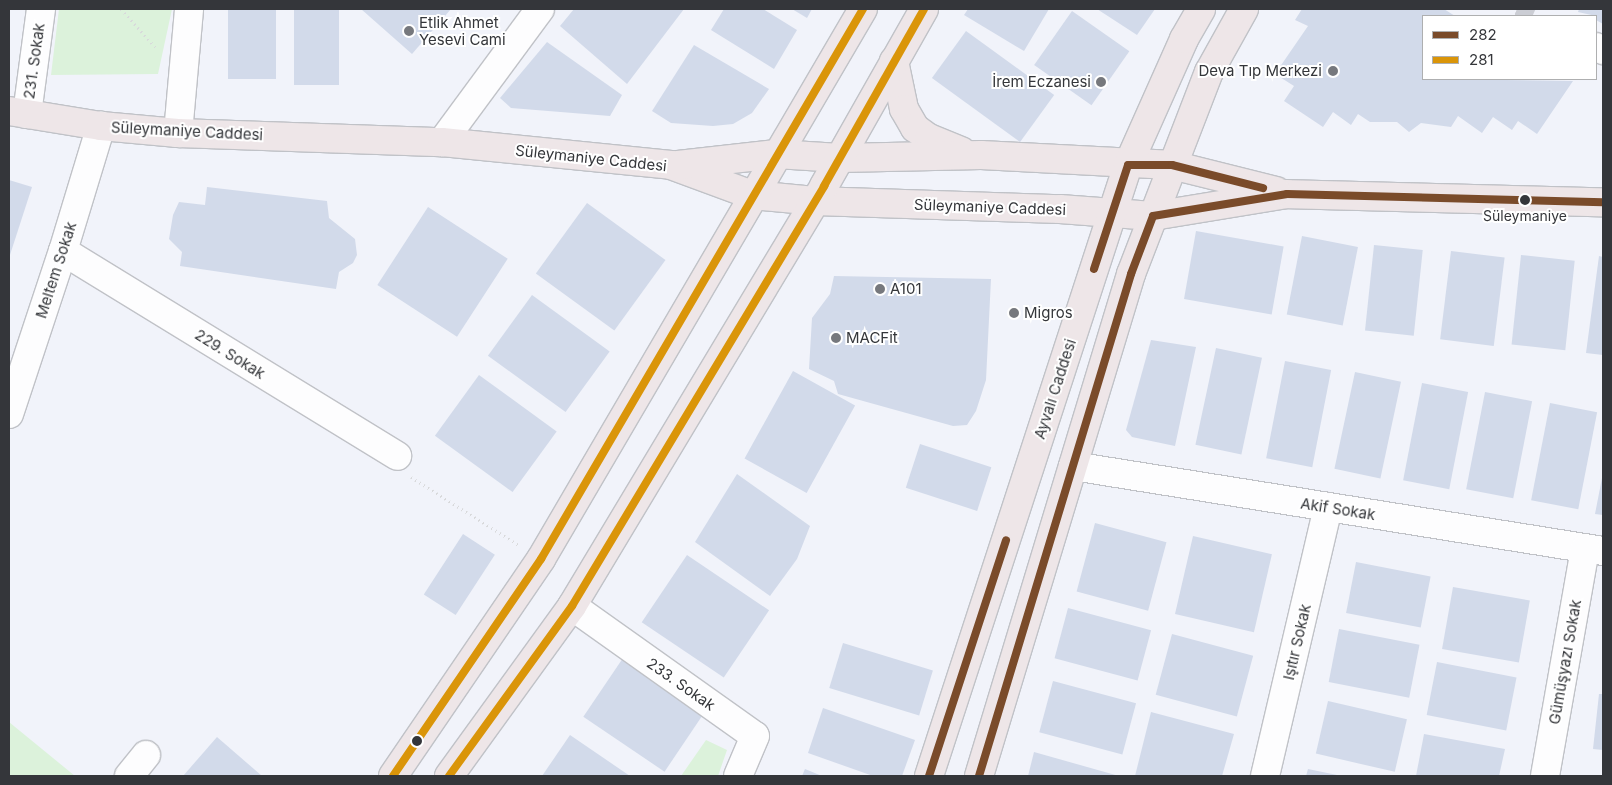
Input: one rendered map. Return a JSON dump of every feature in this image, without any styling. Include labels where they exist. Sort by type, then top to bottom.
[{"type":"main road","points":[[393,776],[541,559],[776,154],[863,9]]},
{"type":"main road","points":[[449,776],[572,606],[815,201],[924,9]]},
{"type":"main road","name":"Ayvalı Caddesi","points":[[928,776],[1128,165],[1184,39],[1201,9]]},
{"type":"main road","points":[[979,776],[1131,274],[1209,72],[1244,9]]},
{"type":"main road","name":"Süleymaniye Caddesi","points":[[894,61],[904,109],[915,128],[929,138],[952,148],[981,155]]},
{"type":"main road","name":"Süleymaniye Caddesi","points":[[18,112],[101,126],[178,133],[442,142],[671,166],[776,154],[840,158],[981,155],[1128,165],[1172,165],[1287,194]]},
{"type":"main road","name":"Süleymaniye Caddesi","points":[[671,166],[752,196],[815,201],[1113,212],[1153,216],[1287,194],[1601,198]]},
{"type":"street","name":"231. Sokak","points":[[18,112],[41,9]]},
{"type":"street","points":[[178,133],[189,9]]},
{"type":"street","points":[[442,142],[540,9]]},
{"type":"street","name":"Meltem Sokak","points":[[9,414],[63,251],[101,126]]},
{"type":"street","name":"229. Sokak","points":[[63,251],[397,456]]},
{"type":"street","name":"Akif Sokak","points":[[1073,466],[1594,550]]},
{"type":"street","name":"Işıtır Sokak","points":[[1265,776],[1328,507]]},
{"type":"street","name":"Gümüşyazı Sokak","points":[[1545,776],[1594,550]]},
{"type":"street","name":"233. Sokak","points":[[572,606],[755,736],[738,776]]},
{"type":"street","points":[[129,776],[146,755]]},
{"type":"path","points":[[120,9],[182,76]]},
{"type":"path","points":[[397,456],[406,474],[541,559]]},
{"type":"green space","points":[[59,9],[172,9],[158,74],[51,75]]},
{"type":"green space","points":[[9,722],[75,776],[9,776]]},
{"type":"green space","points":[[706,740],[727,750],[718,776],[681,776]]},
{"type":"building","points":[[228,9],[276,9],[276,79],[228,79]]},
{"type":"building","points":[[294,9],[339,9],[339,85],[294,85]]},
{"type":"building","name":"Etlik Ahmet Yesevi Cami","points":[[361,9],[451,9],[412,54]]},
{"type":"building","points":[[574,9],[684,9],[627,84],[560,26]]},
{"type":"building","points":[[724,9],[763,9],[797,30],[774,69],[711,30]]},
{"type":"building","points":[[792,9],[812,9],[807,18]]},
{"type":"building","points":[[968,9],[1049,9],[1024,51],[964,15]]},
{"type":"building","points":[[1097,9],[1155,9],[1137,35]]},
{"type":"building","points":[[1302,9],[1444,9],[1453,15],[1422,15],[1422,80],[1573,81],[1537,134],[1518,121],[1512,130],[1493,117],[1482,133],[1458,116],[1451,127],[1421,123],[1409,132],[1397,122],[1370,122],[1358,114],[1351,125],[1333,112],[1323,127],[1284,101],[1294,86],[1275,74],[1308,26],[1295,20]]},
{"type":"building","points":[[1579,9],[1603,9],[1603,24],[1597,21],[1597,15],[1578,12]]},
{"type":"building","points":[[1072,11],[1129,51],[1091,105],[1034,65]]},
{"type":"building","points":[[966,31],[1054,95],[1020,142],[932,78]]},
{"type":"building","points":[[547,42],[622,95],[610,116],[511,108],[500,98]]},
{"type":"building","points":[[694,45],[769,89],[752,113],[733,124],[713,126],[671,123],[652,111]]},
{"type":"building","points":[[9,180],[32,187],[9,258]]},
{"type":"building","points":[[207,187],[327,201],[329,218],[355,239],[357,255],[353,263],[339,272],[336,289],[180,266],[182,252],[169,239],[173,215],[179,202],[205,205]]},
{"type":"building","points":[[587,203],[665,260],[614,330],[536,273]]},
{"type":"building","points":[[428,207],[508,259],[457,337],[377,285]]},
{"type":"building","points":[[1196,231],[1284,246],[1272,314],[1184,299]]},
{"type":"building","points":[[1302,236],[1358,247],[1343,325],[1287,315]]},
{"type":"building","points":[[1374,245],[1423,250],[1414,336],[1365,331]]},
{"type":"building","points":[[1451,251],[1505,258],[1494,346],[1440,339]]},
{"type":"building","points":[[1521,255],[1575,261],[1565,350],[1512,345]]},
{"type":"building","points":[[1599,256],[1603,257],[1603,355],[1586,353]]},
{"type":"building","points":[[834,276],[991,279],[986,380],[976,411],[967,425],[953,426],[838,394],[834,381],[809,369],[812,318],[830,294]]},
{"type":"building","points":[[532,295],[610,351],[566,412],[488,356]]},
{"type":"building","points":[[1151,340],[1196,347],[1175,446],[1132,437],[1126,430]]},
{"type":"building","points":[[1216,348],[1262,358],[1241,455],[1195,445]]},
{"type":"building","points":[[1285,361],[1331,370],[1312,467],[1266,458]]},
{"type":"building","points":[[793,371],[855,405],[807,493],[745,458]]},
{"type":"building","points":[[1355,372],[1401,382],[1380,479],[1334,469]]},
{"type":"building","points":[[479,375],[557,431],[513,492],[435,436]]},
{"type":"building","points":[[1422,383],[1468,392],[1449,489],[1403,480]]},
{"type":"building","points":[[1485,392],[1532,401],[1513,498],[1466,489]]},
{"type":"building","points":[[1550,403],[1597,412],[1578,509],[1531,500]]},
{"type":"building","points":[[920,444],[991,467],[977,511],[906,488]]},
{"type":"building","points":[[737,474],[810,526],[797,559],[770,596],[695,542]]},
{"type":"building","points":[[1603,478],[1603,515],[1595,514]]},
{"type":"building","points":[[1095,523],[1166,542],[1148,611],[1077,592]]},
{"type":"building","points":[[463,534],[495,555],[456,615],[424,594]]},
{"type":"building","points":[[1193,536],[1272,554],[1254,632],[1175,614]]},
{"type":"building","points":[[687,555],[769,610],[724,678],[642,622]]},
{"type":"building","points":[[1356,562],[1431,577],[1421,628],[1346,613]]},
{"type":"building","points":[[1453,587],[1530,601],[1519,663],[1442,649]]},
{"type":"building","points":[[1068,608],[1151,630],[1138,680],[1055,658]]},
{"type":"building","points":[[1339,629],[1419,645],[1409,698],[1329,682]]},
{"type":"building","points":[[1172,634],[1253,656],[1237,717],[1156,695]]},
{"type":"building","points":[[843,643],[933,670],[919,715],[829,688]]},
{"type":"building","points":[[623,658],[704,713],[665,772],[583,717]]},
{"type":"building","points":[[1437,662],[1517,677],[1506,730],[1427,715]]},
{"type":"building","points":[[1053,681],[1136,703],[1122,754],[1039,732]]},
{"type":"building","points":[[1599,694],[1603,694],[1603,750],[1593,749]]},
{"type":"building","points":[[1328,701],[1407,719],[1395,772],[1316,754]]},
{"type":"building","points":[[823,708],[915,740],[902,776],[873,776],[808,753]]},
{"type":"building","points":[[1151,712],[1234,734],[1222,776],[1135,776]]},
{"type":"building","points":[[1424,734],[1505,749],[1499,776],[1416,776]]},
{"type":"building","points":[[570,735],[630,776],[542,776]]},
{"type":"building","points":[[217,737],[262,776],[183,776]]},
{"type":"building","points":[[1034,752],[1119,776],[1028,776]]},
{"type":"building","points":[[805,769],[822,776],[802,776]]},
{"type":"building","points":[[1308,769],[1337,775],[1337,776],[1306,776]]},
{"type":"tunnel","points":[[1517,9],[1531,15]]},
{"type":"transit line","name":"281","points":[[393,776],[541,559],[863,9]]},
{"type":"transit line","name":"281","points":[[449,776],[572,606],[824,186],[924,9]]},
{"type":"transit line","name":"282","points":[[1094,269],[1128,165],[1172,165],[1263,188]]},
{"type":"transit line","name":"282","points":[[979,776],[1131,274],[1153,216],[1287,194],[1603,202]]},
{"type":"transit line","name":"282","points":[[929,776],[1006,540]]},
{"type":"place","name":"Etlik Ahmet Yesevi Cami","points":[[409,31]]},
{"type":"place","name":"Deva Tıp Merkezi","points":[[1333,71]]},
{"type":"place","name":"İrem Eczanesi","points":[[1101,82]]},
{"type":"place","name":"Süleymaniye","points":[[1525,200]]},
{"type":"place","name":"A101","points":[[880,289]]},
{"type":"place","name":"Migros","points":[[1014,313]]},
{"type":"place","name":"MACFit","points":[[836,338]]}]
